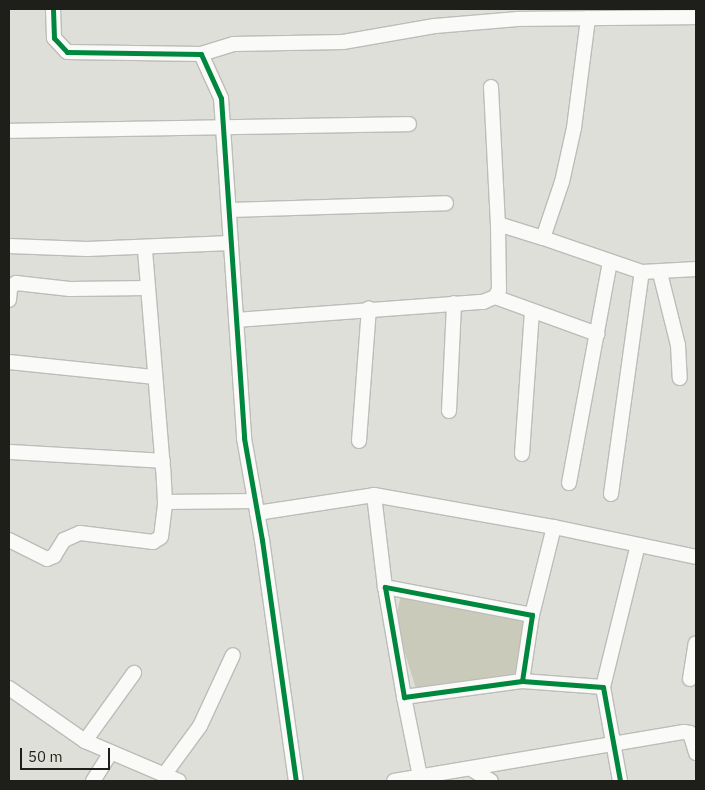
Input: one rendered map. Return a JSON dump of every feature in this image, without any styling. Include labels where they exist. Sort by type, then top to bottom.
[{"type":"street","points":[[53,9],[54,38],[68,52],[201,54],[234,44],[362,40],[435,26],[518,14],[588,18],[696,17]]},
{"type":"street","points":[[544,238],[562,182],[574,128],[588,18]]},
{"type":"street","points":[[201,54],[221,98],[225,128],[244,438],[256,507],[296,781]]},
{"type":"street","points":[[236,320],[369,308],[483,302],[495,297],[500,290],[491,87]]},
{"type":"street","points":[[9,131],[409,124]]},
{"type":"street","points":[[229,210],[446,203]]},
{"type":"street","points":[[498,224],[642,272],[660,273],[696,269]]},
{"type":"street","points":[[9,246],[145,248],[231,243]]},
{"type":"street","points":[[9,540],[47,559],[54,556],[64,540],[80,533],[153,542],[162,532],[165,502],[163,461],[145,248]]},
{"type":"street","points":[[569,483],[610,262]]},
{"type":"street","points":[[611,494],[642,272]]},
{"type":"street","points":[[660,273],[678,346],[680,378]]},
{"type":"street","points":[[9,300],[10,288],[16,283],[70,289],[148,288]]},
{"type":"street","points":[[495,297],[597,334]]},
{"type":"street","points":[[449,411],[454,303]]},
{"type":"street","points":[[359,441],[369,308]]},
{"type":"street","points":[[522,454],[532,311]]},
{"type":"street","points":[[9,362],[155,377]]},
{"type":"street","points":[[9,452],[163,461]]},
{"type":"street","points":[[374,495],[385,587],[404,697],[421,779]]},
{"type":"street","points":[[165,502],[256,507],[374,495],[554,527],[696,557]]},
{"type":"street","points":[[522,681],[532,615],[554,527]]},
{"type":"street","points":[[620,781],[603,687],[638,545]]},
{"type":"street","points":[[385,587],[532,615]]},
{"type":"street","points":[[690,679],[696,643]]},
{"type":"street","points":[[164,775],[200,726],[232,655]]},
{"type":"street","points":[[86,741],[134,672]]},
{"type":"street","points":[[404,697],[522,681],[603,687]]},
{"type":"street","points":[[9,688],[86,741],[179,781]]},
{"type":"street","points":[[394,781],[421,779],[684,732],[690,733],[696,754]]},
{"type":"street","points":[[93,781],[111,752]]},
{"type":"street","points":[[471,769],[490,781]]},
{"type":"shaded area","points":[[402,591],[524,618],[516,677],[417,692],[395,621]]},
{"type":"cycle path","points":[[53,9],[54,38],[67,52],[201,54],[221,98],[244,438],[262,540],[296,781]]},
{"type":"cycle path","points":[[522,681],[532,615],[385,587],[404,697],[522,681],[603,687],[620,781]]}]
